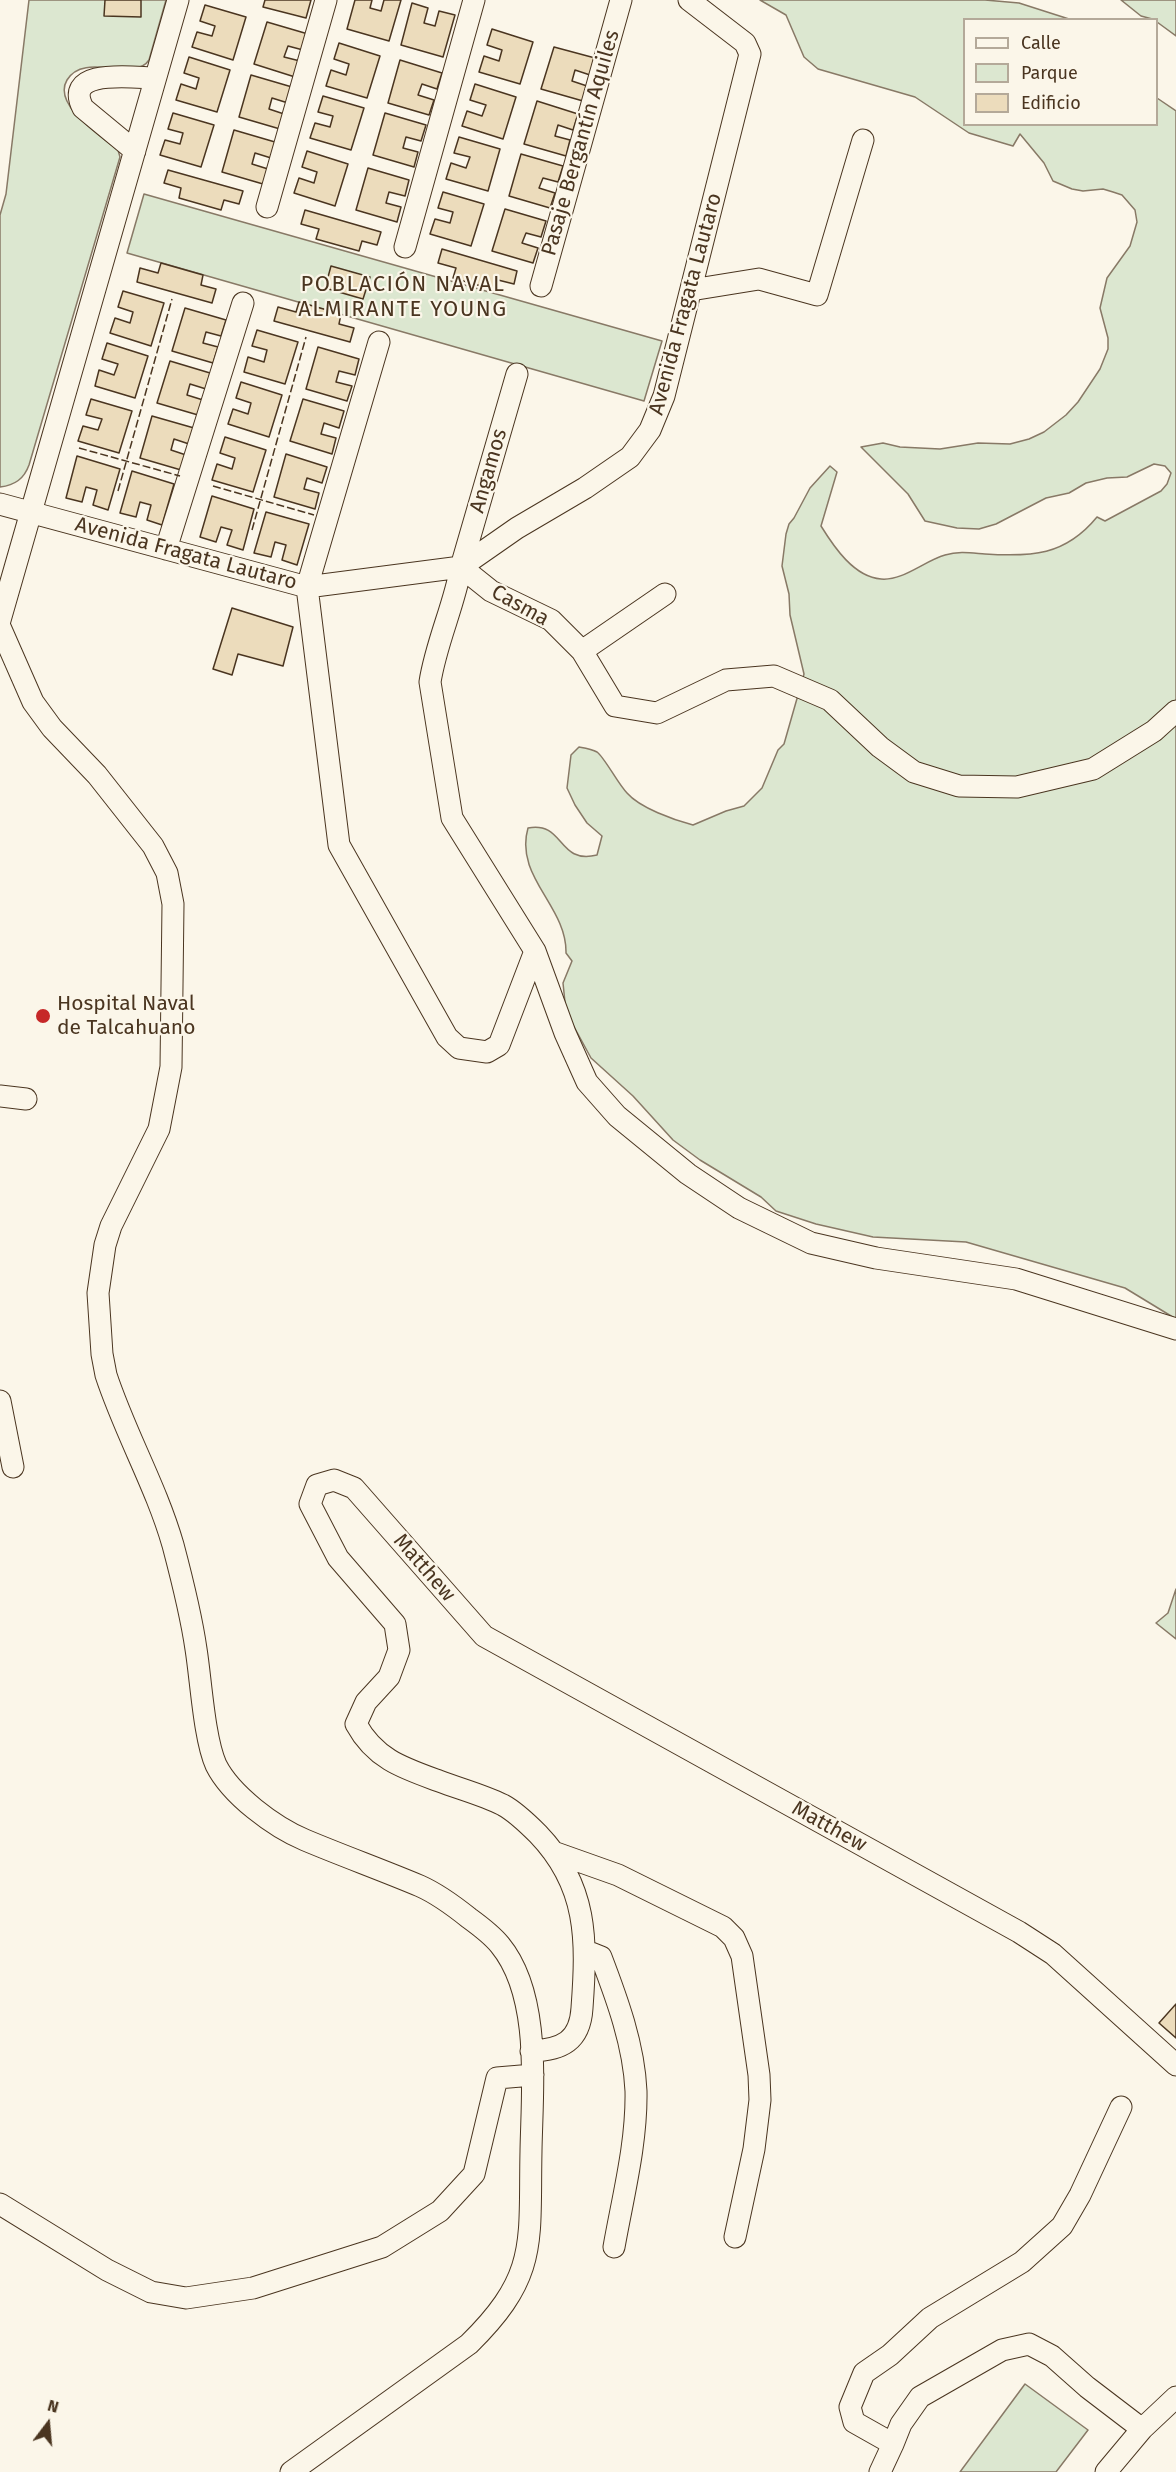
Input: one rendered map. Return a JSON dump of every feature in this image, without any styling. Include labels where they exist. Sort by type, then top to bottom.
[{"type":"street","points":[[0,620],[178,0]]},
{"type":"street","points":[[267,207],[326,0]]},
{"type":"street","points":[[405,247],[474,0]]},
{"type":"street","name":"Pasaje Bergantín Aquiles","points":[[541,286],[621,0]]},
{"type":"street","name":"Avenida Fragata Lautaro","points":[[0,504],[307,587],[461,567],[517,528],[585,488],[630,457],[650,430],[664,396],[750,54],[745,43],[689,0]]},
{"type":"street","points":[[135,151],[83,108],[80,102],[81,88],[86,82],[99,77],[156,78]]},
{"type":"street","points":[[691,290],[759,279],[817,295],[863,140]]},
{"type":"street","points":[[166,549],[243,303]]},
{"type":"street","points":[[379,342],[307,587],[339,845],[447,1037],[459,1048],[488,1053],[499,1045],[535,951]]},
{"type":"street","name":"Angamos","points":[[517,374],[461,567],[457,591],[433,662],[430,682],[452,818],[535,951],[587,1082],[617,1116],[688,1174],[739,1208],[811,1243],[876,1258],[1016,1279],[1176,1329]]},
{"type":"street","name":"Casma","points":[[461,567],[491,591],[551,620],[582,651],[615,706],[657,713],[726,680],[774,676],[830,700],[880,747],[914,772],[959,786],[1017,787],[1093,769],[1154,731],[1176,711]]},
{"type":"street","points":[[582,651],[665,594]]},
{"type":"street","points":[[0,627],[33,702],[52,728],[130,814],[153,846],[167,873],[172,904],[174,944],[171,1067],[166,1102],[159,1130],[111,1226],[105,1245],[98,1293],[102,1354],[106,1375],[115,1403],[142,1463],[172,1544],[190,1616],[209,1738],[217,1765],[232,1786],[257,1811],[291,1834],[422,1887],[452,1904],[500,1946],[514,1969],[525,1999],[533,2075],[528,2253],[521,2276],[510,2298],[493,2320],[469,2344],[291,2472]]},
{"type":"street","points":[[0,1096],[26,1099]]},
{"type":"street","points":[[0,1401],[13,1467]]},
{"type":"street","name":"Matthew","points":[[531,2051],[552,2050],[564,2046],[578,2030],[582,2017],[586,1951],[575,1890],[556,1853],[529,1825],[505,1806],[402,1767],[380,1754],[365,1741],[356,1724],[366,1702],[389,1677],[399,1650],[395,1624],[338,1558],[310,1503],[318,1485],[334,1480],[354,1488],[484,1636],[1019,1932],[1053,1954],[1176,2065]]},
{"type":"street","points":[[556,1853],[618,1875],[723,1928],[734,1938],[742,1956],[758,2065],[760,2100],[754,2149],[735,2237]]},
{"type":"street","points":[[586,1951],[601,1957],[626,2030],[636,2088],[629,2161],[614,2247]]},
{"type":"street","points":[[0,2204],[107,2270],[151,2292],[186,2298],[253,2288],[382,2247],[440,2211],[474,2174],[497,2078],[533,2075]]},
{"type":"street","points":[[892,2444],[854,2422],[850,2407],[864,2373],[890,2355],[930,2318],[1022,2262],[1062,2226],[1080,2195],[1121,2107]]},
{"type":"street","points":[[880,2472],[901,2424],[920,2397],[1002,2350],[1029,2344],[1052,2356],[1087,2387],[1142,2429]]},
{"type":"street","points":[[1106,2472],[1142,2429],[1176,2397]]},
{"type":"green space","points":[[29,0],[166,0],[149,60],[142,66],[132,69],[85,68],[75,72],[67,80],[64,90],[66,100],[72,109],[90,128],[118,150],[120,157],[29,465],[18,480],[0,487],[0,215],[6,194]]},
{"type":"green space","points":[[760,0],[985,0],[1019,3],[1066,18],[963,18],[963,126],[1158,126],[1158,99],[1176,111],[1176,1319],[1125,1288],[966,1242],[873,1237],[816,1224],[776,1211],[761,1197],[700,1160],[673,1140],[633,1096],[591,1058],[566,1012],[563,983],[572,961],[566,953],[559,921],[528,862],[526,846],[528,828],[549,831],[575,854],[597,855],[602,836],[587,823],[567,788],[571,755],[579,747],[597,752],[623,789],[640,804],[667,817],[693,825],[744,806],[762,788],[778,750],[784,744],[804,674],[790,615],[789,594],[782,566],[786,534],[789,524],[810,488],[830,466],[837,472],[821,526],[846,560],[862,573],[881,579],[897,577],[950,554],[1017,555],[1060,547],[1085,530],[1097,517],[1105,521],[1161,491],[1167,484],[1171,473],[1165,466],[1154,464],[1127,477],[1107,478],[1086,483],[1069,493],[1046,498],[996,524],[979,529],[957,528],[925,521],[908,494],[861,447],[883,443],[900,447],[940,449],[978,443],[1010,444],[1044,432],[1066,415],[1078,402],[1100,369],[1108,349],[1108,338],[1100,308],[1107,278],[1130,246],[1137,222],[1135,210],[1122,195],[1103,189],[1083,191],[1072,189],[1053,181],[1044,163],[1020,134],[1013,146],[969,133],[915,97],[818,69],[804,57],[786,15]]},
{"type":"green space","points":[[1121,0],[1176,0],[1176,36],[1158,23],[1158,18],[1141,16]]},
{"type":"green space","points":[[144,194],[662,341],[644,401],[127,253]]},
{"type":"green space","points":[[1176,1589],[1176,1639],[1156,1623],[1168,1613]]},
{"type":"green space","points":[[1025,2384],[1088,2430],[1056,2472],[960,2472]]},
{"type":"building","points":[[105,0],[141,0],[141,17],[104,16]]},
{"type":"building","points":[[265,0],[311,0],[306,18],[263,7]]},
{"type":"building","points":[[355,0],[372,0],[370,8],[381,11],[384,0],[401,0],[389,41],[347,29]]},
{"type":"building","points":[[412,3],[428,8],[424,23],[435,26],[439,11],[455,15],[443,57],[401,45]]},
{"type":"building","points":[[205,5],[246,17],[233,60],[192,47],[197,32],[212,36],[215,26],[200,21]]},
{"type":"building","points":[[267,22],[308,34],[303,50],[288,46],[284,57],[300,61],[295,77],[254,64]]},
{"type":"building","points":[[492,29],[533,42],[520,84],[479,72],[484,56],[499,61],[502,50],[487,45]]},
{"type":"building","points":[[339,43],[380,56],[367,98],[326,86],[331,70],[346,75],[349,64],[334,59]]},
{"type":"building","points":[[554,47],[595,58],[590,75],[575,70],[572,81],[587,86],[583,101],[541,89]]},
{"type":"building","points":[[189,57],[230,70],[217,112],[176,100],[181,84],[196,89],[199,78],[184,73]]},
{"type":"building","points":[[400,60],[442,73],[437,89],[422,84],[418,95],[434,100],[429,115],[388,103]]},
{"type":"building","points":[[251,75],[292,87],[288,103],[272,98],[269,109],[284,114],[280,129],[239,117]]},
{"type":"building","points":[[475,84],[516,97],[503,139],[462,126],[467,111],[482,116],[486,105],[470,100]]},
{"type":"building","points":[[323,96],[364,108],[351,150],[310,138],[315,123],[330,127],[333,116],[318,112]]},
{"type":"building","points":[[537,101],[578,114],[573,130],[558,125],[555,136],[570,140],[566,156],[524,144]]},
{"type":"building","points":[[173,113],[214,125],[201,167],[160,155],[165,140],[180,144],[183,133],[168,129]]},
{"type":"building","points":[[385,113],[426,125],[421,141],[406,137],[403,148],[418,152],[414,167],[373,155]]},
{"type":"building","points":[[234,130],[275,142],[271,158],[255,153],[252,164],[268,169],[263,184],[222,172]]},
{"type":"building","points":[[459,137],[500,149],[488,191],[446,179],[451,163],[466,168],[470,157],[454,153]]},
{"type":"building","points":[[307,151],[348,164],[335,206],[294,193],[299,178],[314,183],[317,172],[302,167]]},
{"type":"building","points":[[521,154],[563,166],[558,182],[543,178],[539,188],[555,193],[550,208],[509,196]]},
{"type":"building","points":[[368,168],[409,180],[405,196],[389,192],[386,203],[401,207],[397,222],[356,210]]},
{"type":"building","points":[[168,170],[243,191],[239,204],[224,200],[221,210],[179,198],[181,188],[164,183]]},
{"type":"building","points":[[443,192],[484,204],[471,246],[430,234],[435,219],[450,223],[453,212],[438,208]]},
{"type":"building","points":[[505,209],[546,221],[541,237],[526,233],[522,243],[538,248],[533,263],[492,251]]},
{"type":"building","points":[[305,210],[381,232],[377,245],[362,241],[359,251],[316,239],[319,229],[301,224]]},
{"type":"building","points":[[442,249],[517,271],[514,284],[498,280],[495,290],[453,278],[456,268],[438,263]]},
{"type":"building","points":[[161,263],[203,275],[201,285],[216,289],[212,303],[137,282],[140,268],[158,273]]},
{"type":"building","points":[[331,266],[370,277],[363,299],[325,288]]},
{"type":"building","points":[[123,291],[164,303],[151,346],[110,333],[115,318],[130,323],[133,312],[118,307]]},
{"type":"building","points":[[299,302],[341,314],[339,324],[354,328],[350,342],[274,321],[278,307],[296,312]]},
{"type":"building","points":[[185,308],[226,320],[221,336],[206,332],[203,343],[218,347],[213,363],[172,351]]},
{"type":"building","points":[[257,330],[298,342],[285,384],[244,372],[248,357],[264,362],[267,350],[252,346]]},
{"type":"building","points":[[107,343],[148,356],[135,398],[95,386],[99,370],[114,375],[118,364],[102,359]]},
{"type":"building","points":[[318,347],[359,359],[355,375],[339,371],[336,382],[352,386],[347,401],[306,389]]},
{"type":"building","points":[[170,361],[210,373],[206,389],[190,384],[187,395],[203,400],[198,415],[157,403]]},
{"type":"building","points":[[241,382],[282,395],[269,437],[228,424],[233,409],[248,414],[251,403],[236,398]]},
{"type":"building","points":[[91,399],[132,411],[119,453],[78,441],[83,426],[98,430],[102,419],[86,415]]},
{"type":"building","points":[[303,399],[344,411],[339,428],[324,423],[321,434],[336,438],[332,454],[290,441]]},
{"type":"building","points":[[152,416],[194,428],[189,444],[174,439],[171,450],[186,455],[181,470],[140,458]]},
{"type":"building","points":[[225,437],[266,450],[253,492],[212,480],[217,464],[232,469],[235,458],[220,453]]},
{"type":"building","points":[[286,454],[327,467],[322,483],[307,478],[304,489],[319,493],[315,509],[274,497]]},
{"type":"building","points":[[77,456],[120,469],[108,510],[93,505],[97,490],[86,487],[82,502],[66,498]]},
{"type":"building","points":[[132,471],[174,484],[162,525],[147,520],[151,505],[140,502],[136,517],[120,513]]},
{"type":"building","points":[[212,496],[254,509],[243,550],[227,545],[232,530],[221,527],[216,542],[200,537]]},
{"type":"building","points":[[266,512],[309,524],[297,565],[282,560],[286,545],[275,542],[271,557],[254,553]]},
{"type":"building","points":[[232,608],[293,627],[283,666],[238,654],[232,675],[213,669]]},
{"type":"building","points":[[1176,2004],[1176,2038],[1159,2023]]},
{"type":"fence","points":[[118,491],[172,299]]},
{"type":"fence","points":[[252,530],[306,337]]},
{"type":"fence","points":[[79,448],[180,476]]},
{"type":"fence","points":[[213,486],[314,515]]},
{"type":"place","name":"Hospital Naval de Talcahuano","points":[[43,1016]]},
{"type":"district","name":"POBLACIÓN NAVAL ALMIRANTE YOUNG","points":[[403,298]]}]
